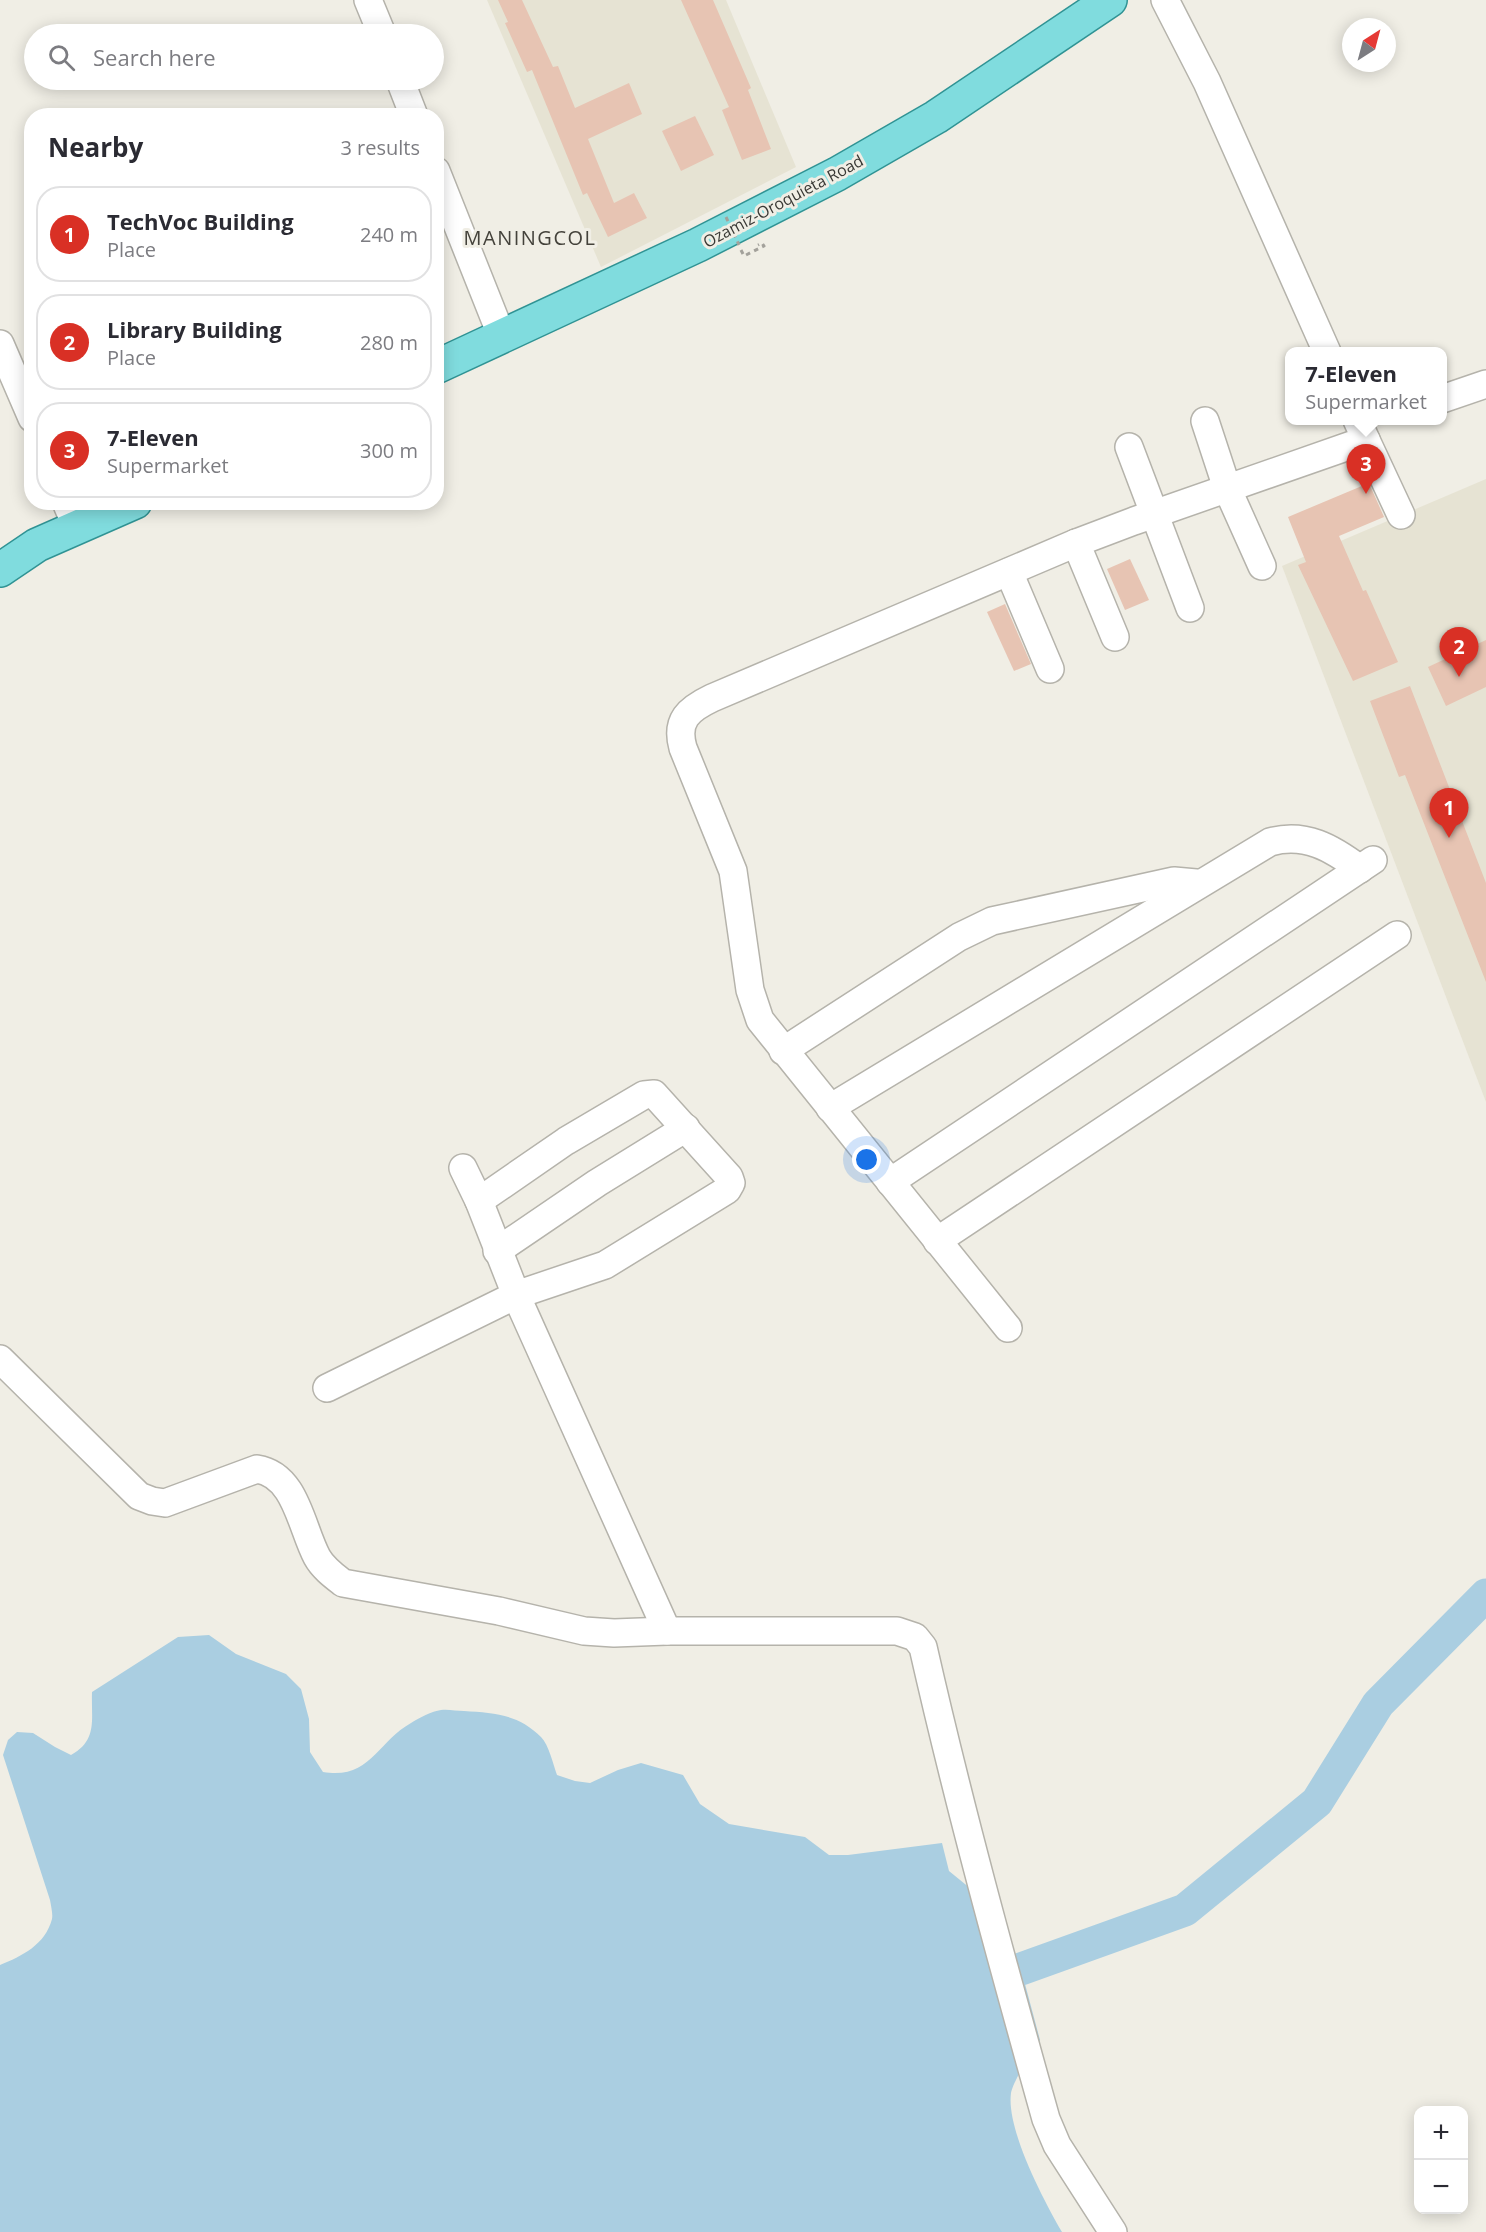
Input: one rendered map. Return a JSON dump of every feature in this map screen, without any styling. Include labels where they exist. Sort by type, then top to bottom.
[{"type":"main road","name":"Ozamiz-Oroquieta Road","points":[[444,363],[698,246],[837,174],[936,117],[1110,0]]},
{"type":"main road","points":[[6,566],[37,545],[71,515],[96,510]]},
{"type":"street","points":[[368,0],[378,24]]},
{"type":"street","points":[[1165,0],[1207,82],[1325,347]]},
{"type":"street","points":[[404,90],[411,108]]},
{"type":"street","points":[[444,191],[502,337]]},
{"type":"street","points":[[0,344],[24,400]]},
{"type":"street","points":[[1447,398],[1486,384]]},
{"type":"street","points":[[1205,421],[1227,488],[1262,566]]},
{"type":"street","points":[[1008,1328],[760,1020],[753,1001],[732,871],[683,748],[681,725],[694,708],[712,698],[1076,543],[1227,488],[1366,427],[1401,515]]},
{"type":"street","points":[[1129,447],[1190,608]]},
{"type":"street","points":[[1076,543],[1115,637]]},
{"type":"street","points":[[1009,572],[1050,669]]},
{"type":"street","points":[[830,1108],[1270,842],[1287,838],[1307,839],[1343,856],[1367,864],[890,1182]]},
{"type":"street","points":[[783,1051],[959,937],[992,921],[1174,881],[1198,884]]},
{"type":"street","points":[[937,1241],[1397,935]]},
{"type":"street","points":[[327,1388],[516,1295],[605,1265],[727,1190],[731,1183],[729,1177],[654,1094],[644,1095],[566,1142],[479,1201]]},
{"type":"street","points":[[497,1251],[597,1183],[686,1128]]},
{"type":"street","points":[[463,1168],[479,1201],[516,1295],[667,1631]]},
{"type":"street","points":[[0,1359],[139,1496],[165,1503],[257,1469],[267,1470],[280,1478],[289,1491],[318,1559],[332,1575],[343,1583],[499,1611],[584,1631],[614,1633],[897,1631],[915,1637],[923,1647],[948,1756],[980,1869],[989,1916],[1046,2119],[1057,2145],[1113,2232]]},
{"type":"path","points":[[726,217],[739,245]]},
{"type":"path","points":[[744,256],[764,246],[762,243],[751,249]]},
{"type":"shaded area","points":[[487,0],[726,0],[796,167],[601,267]]},
{"type":"shaded area","points":[[1486,479],[1486,1102],[1282,566]]},
{"type":"water","points":[[209,1635],[236,1654],[286,1674],[301,1689],[309,1719],[310,1752],[323,1772],[339,1773],[363,1765],[399,1731],[434,1712],[447,1710],[485,1713],[514,1719],[532,1729],[546,1745],[557,1775],[590,1783],[618,1770],[641,1763],[683,1775],[700,1804],[729,1824],[805,1837],[829,1855],[848,1855],[942,1843],[949,1871],[976,1893],[1000,1918],[1021,1969],[1040,2040],[1012,2088],[1011,2108],[1020,2145],[1062,2232],[0,2232],[0,1965],[16,1958],[38,1943],[49,1928],[52,1917],[50,1900],[3,1755],[8,1740],[17,1732],[33,1733],[71,1755],[86,1743],[89,1736],[92,1720],[92,1692],[178,1637]]},
{"type":"building","points":[[498,0],[522,0],[553,67],[558,66],[575,108],[629,83],[642,114],[588,139],[614,203],[634,193],[647,218],[608,237],[587,193],[583,195],[532,70],[527,72],[505,23],[508,22]]},
{"type":"building","points":[[681,0],[713,0],[751,88],[748,90],[771,149],[742,160],[722,110],[729,107]]},
{"type":"building","points":[[695,116],[714,155],[681,171],[662,131]]},
{"type":"building","points":[[1369,483],[1384,517],[1339,536],[1398,662],[1353,681],[1298,565],[1306,562],[1288,517]]},
{"type":"building","points":[[1130,559],[1149,600],[1125,610],[1107,569]]},
{"type":"building","points":[[1005,604],[1031,664],[1014,671],[987,612]]},
{"type":"building","points":[[1486,640],[1486,687],[1446,706],[1428,667]]},
{"type":"building","points":[[1410,686],[1486,883],[1486,982],[1405,775],[1399,777],[1370,701]]},
{"type":"waterway","points":[[1021,1969],[1185,1910],[1317,1802],[1378,1704],[1486,1595]]},
{"type":"place","name":"7-Eleven","points":[[1366,494]]},
{"type":"place","name":"Library Building","points":[[1459,677]]},
{"type":"place","name":"TechVoc Building","points":[[1449,838]]},
{"type":"district","name":"MANINGCOL","points":[[530,237]]}]
